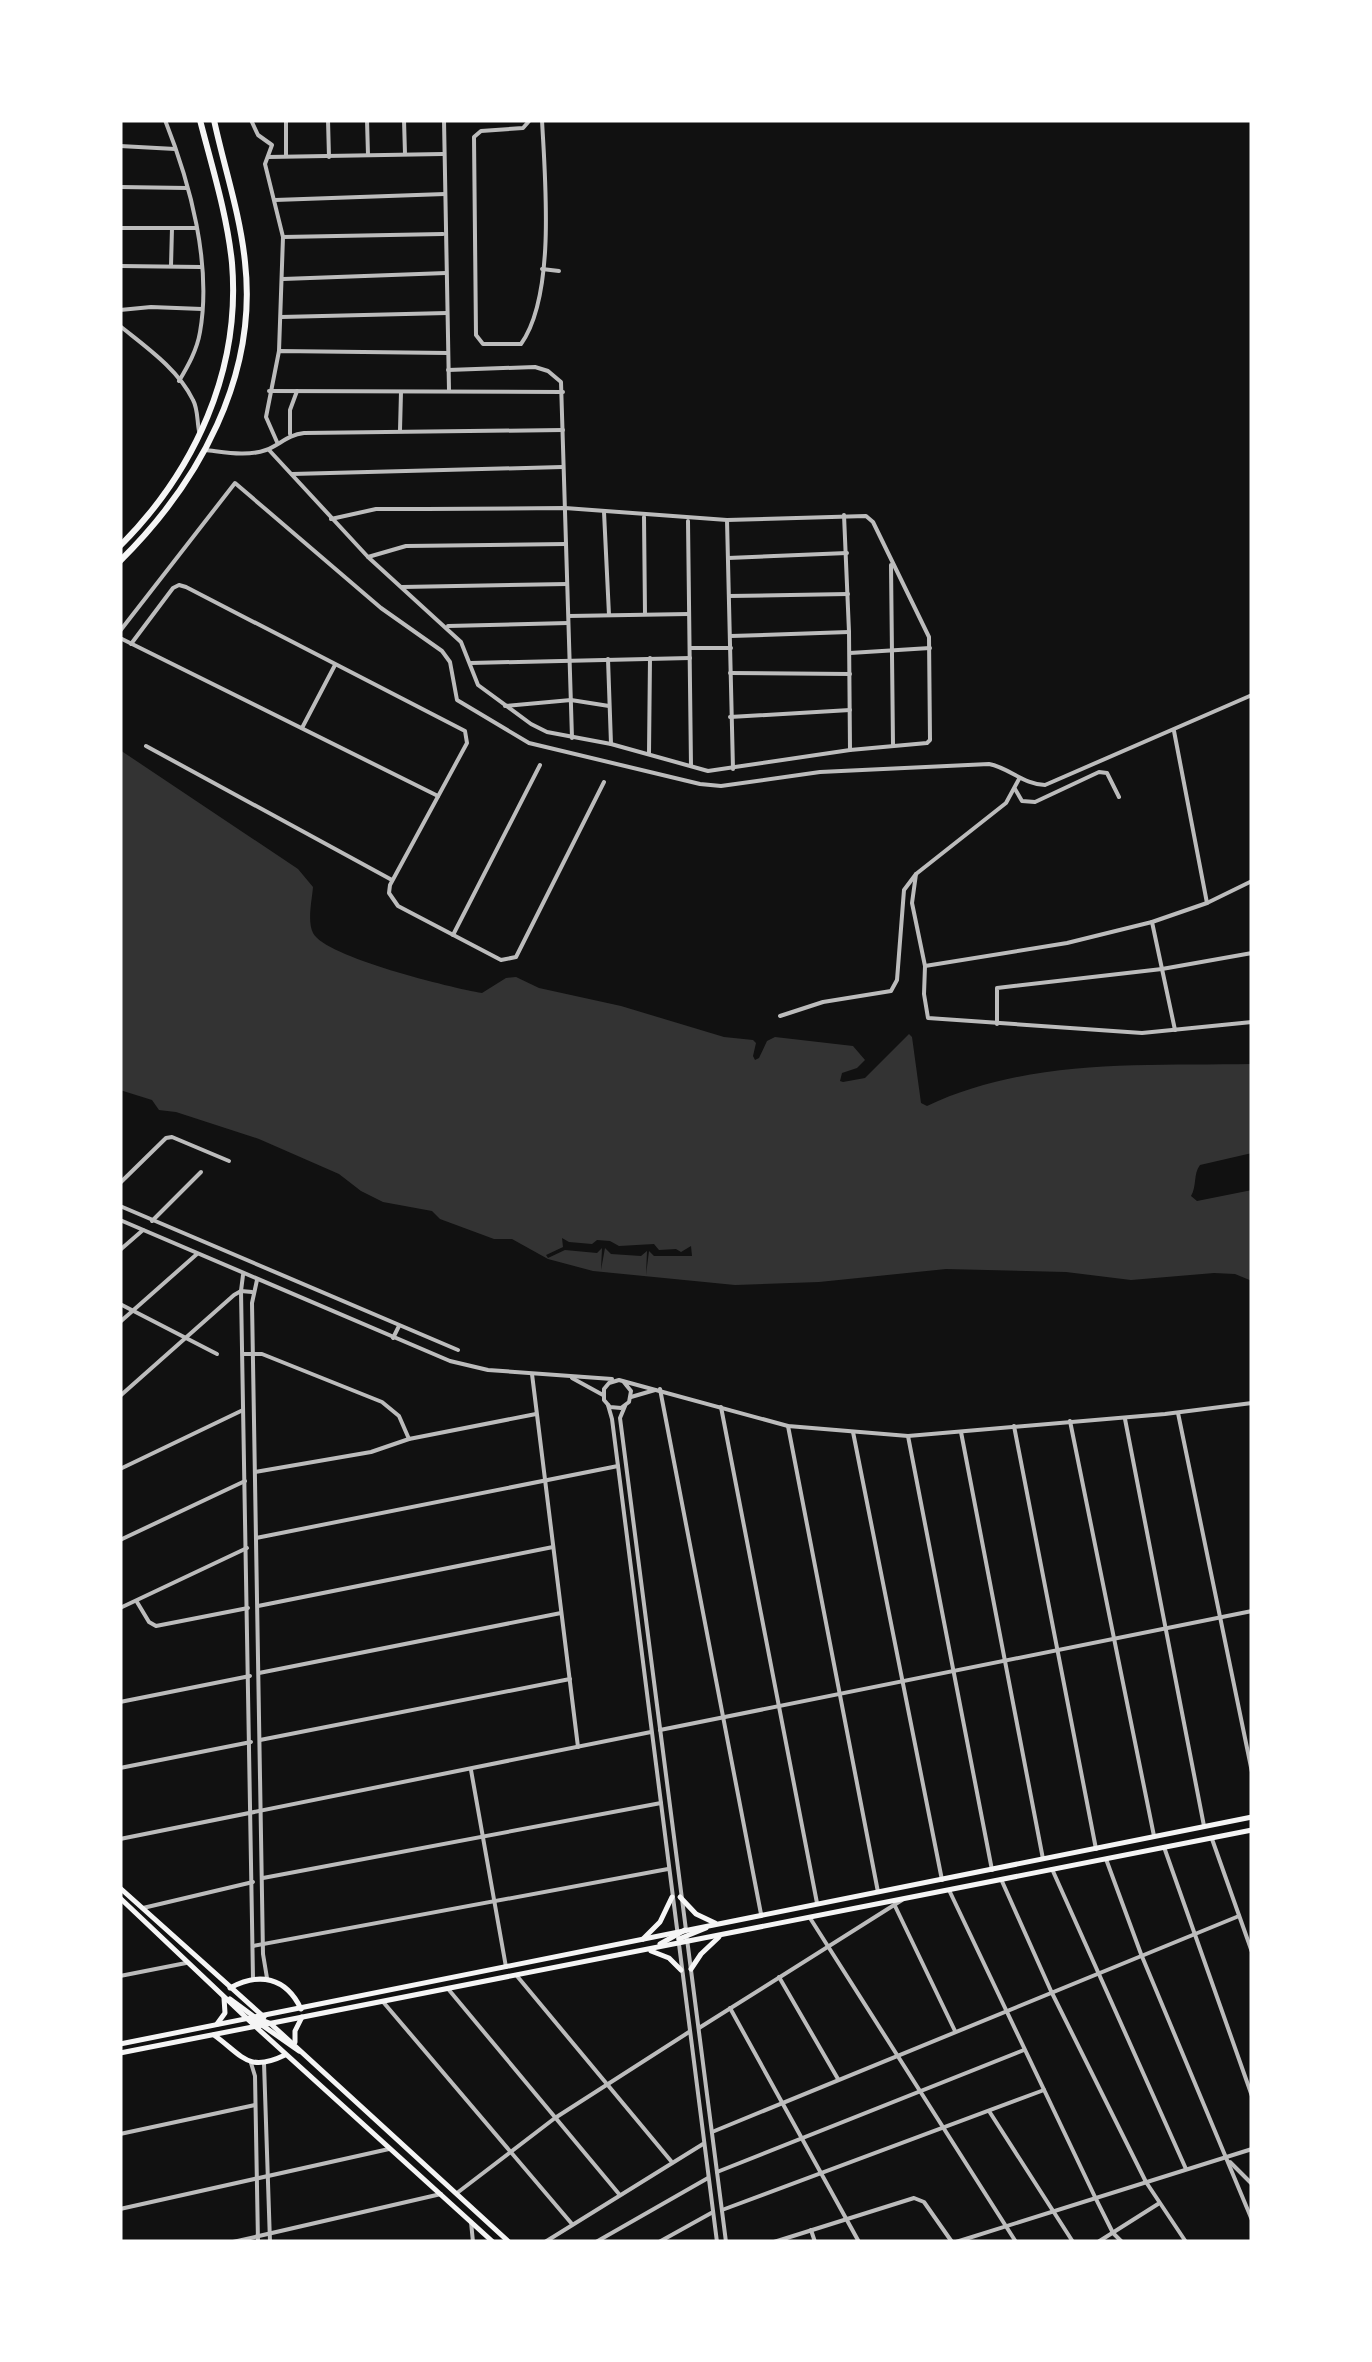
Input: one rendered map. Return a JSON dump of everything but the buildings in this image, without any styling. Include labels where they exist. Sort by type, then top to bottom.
[{"type":"highway","points":[[120,546],[152,511],[189,458],[225,363],[233,302],[228,238],[200,120]]},
{"type":"highway","points":[[120,561],[173,504],[206,450],[237,367],[246,265],[214,120]]},
{"type":"main road","points":[[120,2053],[643,1950],[686,1931],[761,1914],[1252,1817]]},
{"type":"main road","points":[[676,1937],[688,1943],[1252,1830]]},
{"type":"main road","points":[[120,1888],[260,2017],[286,2054],[494,2242]]},
{"type":"main road","points":[[641,1941],[660,1922],[676,1897],[696,1914],[718,1924]]},
{"type":"main road","points":[[120,1898],[248,2020],[296,2044],[302,2053]]},
{"type":"main road","points":[[120,2044],[676,1937],[686,1931]]},
{"type":"main road","points":[[691,1969],[720,1936]]},
{"type":"main road","points":[[643,1950],[662,1954],[680,1970]]},
{"type":"main road","points":[[230,1988],[252,1978],[266,1978],[288,1989],[301,2008]]},
{"type":"main road","points":[[223,1996],[260,2017]]},
{"type":"main road","points":[[212,2026],[224,2013],[223,1996]]},
{"type":"main road","points":[[296,2044],[295,2031],[302,2017]]},
{"type":"main road","points":[[264,2026],[302,2053],[509,2242]]},
{"type":"main road","points":[[214,2036],[251,2063],[264,2063],[286,2054]]},
{"type":"street","points":[[166,120],[196,228],[201,268],[202,309],[197,345],[179,381]]},
{"type":"street","points":[[250,120],[258,134],[272,145],[265,164],[283,237],[279,351],[266,417],[277,442]]},
{"type":"street","points":[[286,120],[286,157]]},
{"type":"street","points":[[328,120],[329,156]]},
{"type":"street","points":[[366,120],[368,156]]},
{"type":"street","points":[[404,120],[405,154]]},
{"type":"street","points":[[444,120],[449,392]]},
{"type":"street","points":[[478,120],[474,137],[478,342],[512,346],[523,341],[537,312],[546,206],[542,120]]},
{"type":"street","points":[[478,131],[522,128],[528,121]]},
{"type":"street","points":[[120,146],[175,150]]},
{"type":"street","points":[[268,157],[444,154]]},
{"type":"street","points":[[120,187],[186,188]]},
{"type":"street","points":[[274,200],[445,194]]},
{"type":"street","points":[[120,228],[196,228]]},
{"type":"street","points":[[172,228],[172,266]]},
{"type":"street","points":[[283,237],[446,234]]},
{"type":"street","points":[[120,266],[201,268]]},
{"type":"street","points":[[542,269],[558,271]]},
{"type":"street","points":[[284,280],[446,274]]},
{"type":"street","points":[[120,310],[202,309]]},
{"type":"street","points":[[282,317],[447,313]]},
{"type":"street","points":[[120,326],[160,359],[194,401],[200,436]]},
{"type":"street","points":[[279,351],[448,352]]},
{"type":"street","points":[[448,370],[535,367],[561,382],[572,738]]},
{"type":"street","points":[[270,391],[563,392]]},
{"type":"street","points":[[290,434],[290,410],[297,392]]},
{"type":"street","points":[[400,392],[400,430]]},
{"type":"street","points":[[206,450],[238,454],[268,450],[290,434],[563,430]]},
{"type":"street","points":[[268,450],[331,519],[368,556],[461,642],[478,685],[547,732],[611,744],[708,771],[850,750],[927,744],[930,740],[930,648],[918,612],[873,522],[866,516],[727,520],[565,508],[376,509],[331,519]]},
{"type":"street","points":[[292,474],[562,467]]},
{"type":"street","points":[[438,796],[131,644],[120,635],[235,483],[381,608],[442,651],[450,662],[457,700],[529,743],[711,785],[820,772],[944,765],[997,766],[1032,785],[1045,785],[1252,695]]},
{"type":"street","points":[[604,512],[608,615]]},
{"type":"street","points":[[844,515],[850,750]]},
{"type":"street","points":[[644,516],[645,614]]},
{"type":"street","points":[[688,519],[691,766]]},
{"type":"street","points":[[727,520],[733,769]]},
{"type":"street","points":[[368,556],[406,546],[566,544]]},
{"type":"street","points":[[728,558],[847,554]]},
{"type":"street","points":[[891,560],[893,746]]},
{"type":"street","points":[[400,587],[567,584]]},
{"type":"street","points":[[131,644],[178,585],[465,732],[467,743],[392,880],[389,894],[392,901],[500,960],[516,957],[604,782]]},
{"type":"street","points":[[730,596],[848,594]]},
{"type":"street","points":[[568,616],[689,614]]},
{"type":"street","points":[[445,626],[568,623]]},
{"type":"street","points":[[731,636],[849,632]]},
{"type":"street","points":[[690,648],[731,648]]},
{"type":"street","points":[[850,653],[930,648]]},
{"type":"street","points":[[649,754],[650,658]]},
{"type":"street","points":[[470,663],[690,658]]},
{"type":"street","points":[[608,659],[611,744]]},
{"type":"street","points":[[302,728],[335,664]]},
{"type":"street","points":[[730,672],[850,674]]},
{"type":"street","points":[[504,706],[571,700],[610,706]]},
{"type":"street","points":[[730,717],[850,710]]},
{"type":"street","points":[[1174,729],[1207,903]]},
{"type":"street","points":[[146,746],[392,880]]},
{"type":"street","points":[[453,936],[540,765]]},
{"type":"street","points":[[1015,789],[1022,801],[1035,802],[1099,772],[1108,773],[1119,797]]},
{"type":"street","points":[[780,1016],[823,1002],[891,992],[897,980],[904,890],[916,874],[1006,803],[1020,778]]},
{"type":"street","points":[[916,874],[912,903],[925,966],[928,1018],[1103,1032],[1252,1022]]},
{"type":"street","points":[[925,966],[1067,943],[1152,922],[1207,903],[1252,881]]},
{"type":"street","points":[[1152,922],[1175,1030]]},
{"type":"street","points":[[997,1024],[997,988],[1252,953]]},
{"type":"street","points":[[120,1182],[166,1138],[229,1161]]},
{"type":"street","points":[[152,1221],[200,1172]]},
{"type":"street","points":[[120,1206],[458,1350]]},
{"type":"street","points":[[120,1220],[450,1361],[488,1370],[620,1381],[788,1426],[908,1436],[1252,1403]]},
{"type":"street","points":[[120,1250],[143,1230]]},
{"type":"street","points":[[120,1322],[197,1254]]},
{"type":"street","points":[[244,1274],[241,1292],[251,1717],[252,1978]]},
{"type":"street","points":[[257,1280],[252,1292],[266,1978]]},
{"type":"street","points":[[120,1396],[241,1292],[252,1292]]},
{"type":"street","points":[[120,1304],[217,1354]]},
{"type":"street","points":[[393,1338],[398,1326]]},
{"type":"street","points":[[242,1354],[262,1354],[382,1402],[399,1416],[409,1439]]},
{"type":"street","points":[[532,1373],[578,1747]]},
{"type":"street","points":[[563,1374],[603,1395],[608,1405],[668,1869],[688,1943],[726,2242]]},
{"type":"street","points":[[603,1395],[607,1384],[620,1381],[630,1388],[631,1397],[620,1418],[660,1730],[676,1897],[676,1937],[716,2242]]},
{"type":"street","points":[[631,1397],[660,1390]]},
{"type":"street","points":[[660,1390],[761,1914]]},
{"type":"street","points":[[608,1405],[625,1406]]},
{"type":"street","points":[[721,1407],[817,1903]]},
{"type":"street","points":[[120,1470],[243,1410]]},
{"type":"street","points":[[1178,1413],[1252,1772]]},
{"type":"street","points":[[255,1472],[371,1452],[409,1439],[536,1414]]},
{"type":"street","points":[[1125,1416],[1204,1826]]},
{"type":"street","points":[[1070,1421],[1154,1836]]},
{"type":"street","points":[[1014,1425],[1096,1849]]},
{"type":"street","points":[[788,1426],[878,1892]]},
{"type":"street","points":[[960,1430],[1043,1859]]},
{"type":"street","points":[[853,1432],[942,1880]]},
{"type":"street","points":[[908,1436],[992,1870]]},
{"type":"street","points":[[256,1538],[618,1466]]},
{"type":"street","points":[[120,1540],[245,1481]]},
{"type":"street","points":[[246,1516],[256,1518]]},
{"type":"street","points":[[258,1606],[553,1547]]},
{"type":"street","points":[[120,1608],[247,1548]]},
{"type":"street","points":[[136,1601],[156,1626],[248,1608]]},
{"type":"street","points":[[660,1730],[1252,1611]]},
{"type":"street","points":[[259,1673],[561,1614]]},
{"type":"street","points":[[120,1702],[250,1676]]},
{"type":"street","points":[[260,1740],[570,1679]]},
{"type":"street","points":[[251,1717],[260,1716]]},
{"type":"street","points":[[120,1839],[650,1732]]},
{"type":"street","points":[[120,1768],[250,1742]]},
{"type":"street","points":[[470,1769],[506,1967]]},
{"type":"street","points":[[262,1878],[661,1803]]},
{"type":"street","points":[[1212,1838],[1252,1952]]},
{"type":"street","points":[[1164,1846],[1252,2096]]},
{"type":"street","points":[[1106,1859],[1141,1954],[1252,2220]]},
{"type":"street","points":[[253,1946],[668,1869]]},
{"type":"street","points":[[1052,1869],[1186,2169]]},
{"type":"street","points":[[1001,1879],[1051,1991],[1146,2182],[1186,2242]]},
{"type":"street","points":[[143,1908],[253,1882]]},
{"type":"street","points":[[949,1890],[1095,2197],[1122,2242]]},
{"type":"street","points":[[253,1891],[263,1891]]},
{"type":"street","points":[[699,2028],[906,1897]]},
{"type":"street","points":[[120,1908],[129,1906]]},
{"type":"street","points":[[895,1906],[954,2031]]},
{"type":"street","points":[[712,2132],[1239,1916]]},
{"type":"street","points":[[810,1918],[1016,2242]]},
{"type":"street","points":[[120,1976],[190,1962]]},
{"type":"street","points":[[514,1973],[670,2161]]},
{"type":"street","points":[[779,1977],[838,2079]]},
{"type":"street","points":[[448,1988],[619,2194]]},
{"type":"street","points":[[382,2000],[572,2224]]},
{"type":"street","points":[[730,2008],[858,2242]]},
{"type":"street","points":[[457,2194],[555,2118],[688,2032]]},
{"type":"street","points":[[717,2172],[1024,2050]]},
{"type":"street","points":[[251,2063],[255,2076],[258,2239]]},
{"type":"street","points":[[264,2063],[270,2242]]},
{"type":"street","points":[[722,2210],[1044,2090]]},
{"type":"street","points":[[120,2134],[256,2105]]},
{"type":"street","points":[[989,2111],[1073,2242]]},
{"type":"street","points":[[545,2242],[670,2161],[704,2144]]},
{"type":"street","points":[[120,2210],[392,2149]]},
{"type":"street","points":[[774,2242],[919,2198],[954,2242],[1252,2149]]},
{"type":"street","points":[[1227,2158],[1252,2184]]},
{"type":"street","points":[[596,2242],[708,2178]]},
{"type":"street","points":[[233,2242],[440,2194]]},
{"type":"street","points":[[1098,2242],[1158,2204]]},
{"type":"street","points":[[658,2242],[712,2212]]},
{"type":"street","points":[[471,2222],[473,2242]]},
{"type":"street","points":[[811,2230],[815,2242]]},
{"type":"shaded area","points":[[120,750],[298,869],[313,887],[311,928],[322,942],[364,961],[419,978],[482,993],[506,978],[516,977],[539,988],[621,1006],[724,1037],[753,1040],[755,1060],[767,1041],[775,1037],[853,1046],[865,1060],[857,1068],[842,1073],[843,1082],[865,1078],[909,1034],[921,1103],[927,1106],[966,1090],[1046,1072],[1252,1064],[1252,1153],[1200,1165],[1191,1196],[1197,1201],[1252,1190],[1252,1281],[1235,1274],[1214,1273],[1131,1280],[1066,1272],[946,1269],[819,1282],[735,1285],[593,1271],[548,1259],[512,1239],[494,1239],[440,1219],[432,1211],[383,1202],[339,1174],[259,1139],[159,1110],[152,1100],[120,1090]]},
{"type":"pier","points":[[562,1238],[592,1244],[597,1240],[610,1241],[619,1246],[654,1244],[659,1250],[681,1252],[691,1246],[692,1256],[654,1256],[649,1251],[646,1275],[647,1251],[641,1256],[611,1254],[605,1248],[601,1270],[602,1248],[597,1253],[565,1250],[548,1258],[546,1255],[563,1247]]}]
